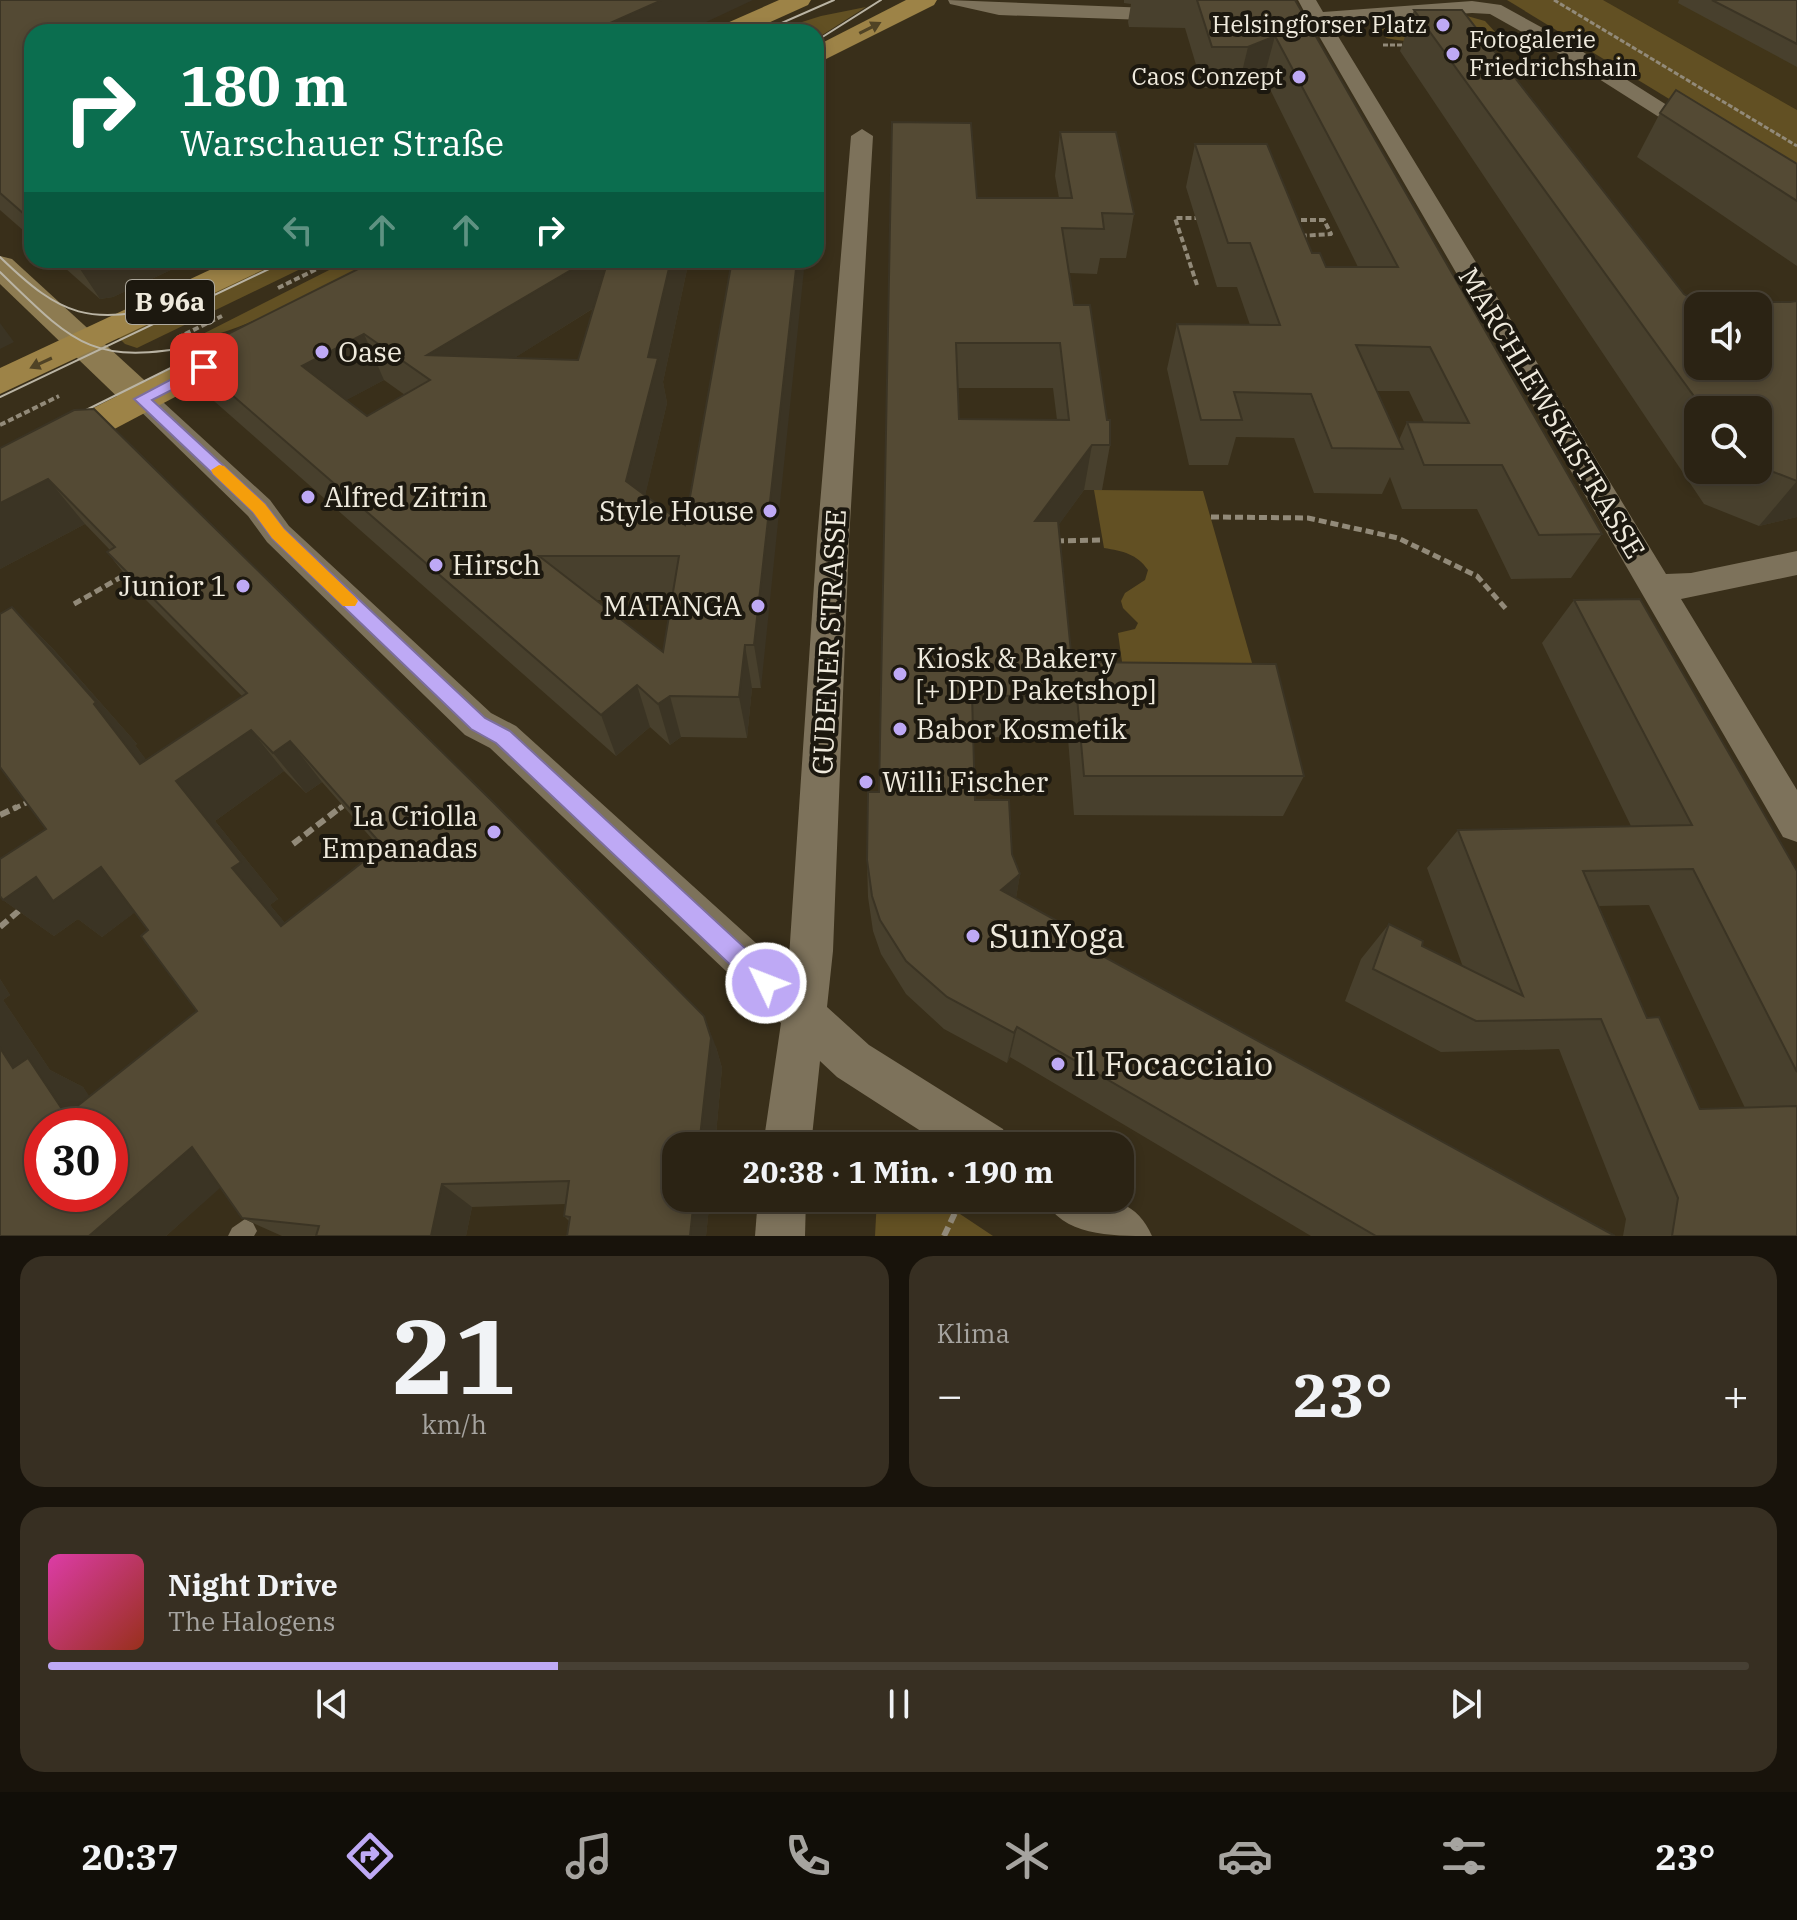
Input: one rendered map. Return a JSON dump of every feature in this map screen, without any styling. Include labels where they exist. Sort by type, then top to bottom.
[{"type":"main road","points":[[745,24],[799,0]]},
{"type":"main road","points":[[824,52],[925,0]]},
{"type":"main road","name":"B 96a","points":[[0,382],[240,268]]},
{"type":"main road","name":"B 96a","points":[[0,472],[275,331]]},
{"type":"street","points":[[957,0],[987,8],[1026,5],[1196,15]]},
{"type":"street","points":[[1280,18],[1308,6],[1494,9],[1716,144]]},
{"type":"street","name":"MARCHLEWSKISTRASSE","points":[[1308,6],[1797,825]]},
{"type":"street","name":"GUBENER STRASSE","points":[[789,1132],[814,921],[833,540],[862,136]]},
{"type":"street","points":[[0,266],[259,508],[278,534],[478,724],[503,737],[804,1018],[853,1061],[964,1132]]},
{"type":"street","points":[[1656,587],[1691,586],[1797,563]]},
{"type":"street","points":[[780,1236],[781,1212]]},
{"type":"street","points":[[1089,1212],[1127,1236]]},
{"type":"path","points":[[1554,0],[1797,146]]},
{"type":"path","points":[[1383,45],[1414,45]]},
{"type":"path","points":[[1197,285],[1175,218],[1206,218]]},
{"type":"path","points":[[1284,220],[1324,220],[1331,234],[1299,234],[1304,246]]},
{"type":"path","points":[[51,388],[68,404]]},
{"type":"path","points":[[0,425],[59,396]]},
{"type":"path","points":[[1211,517],[1308,518],[1398,538],[1477,576],[1507,610]]},
{"type":"path","points":[[1055,541],[1103,540]]},
{"type":"path","points":[[74,604],[131,571]]},
{"type":"path","points":[[0,815],[41,796]]},
{"type":"path","points":[[293,844],[343,806]]},
{"type":"path","points":[[0,927],[23,910],[16,897]]},
{"type":"path","points":[[944,1236],[955,1212]]},
{"type":"shaded area","points":[[1507,0],[1603,0],[1797,110],[1797,177]]},
{"type":"shaded area","points":[[1603,0],[1797,0],[1797,110]]},
{"type":"shaded area","points":[[866,7],[824,34],[824,24],[796,24]]},
{"type":"shaded area","points":[[1467,16],[1485,21],[1496,33],[1455,40],[1413,42],[1386,38],[1377,23]]},
{"type":"shaded area","points":[[260,268],[302,268],[137,348],[125,344],[118,337]]},
{"type":"shaded area","points":[[333,268],[362,268],[258,319],[183,344]]},
{"type":"shaded area","points":[[1094,490],[1203,491],[1264,705],[1128,705],[1118,633],[1135,629],[1138,623],[1123,608],[1121,601],[1125,593],[1145,580],[1148,570],[1129,554],[1104,548]]},
{"type":"shaded area","points":[[876,1212],[957,1212],[993,1236],[875,1236]]},
{"type":"building","points":[[0,0],[662,0],[608,24],[24,24],[24,214],[0,193]]},
{"type":"building","points":[[1197,0],[1295,0],[1602,534],[1539,535],[1502,465],[1424,465],[1407,422],[1469,423],[1430,347],[1356,345],[1403,449],[1332,448],[1311,394],[1234,392],[1242,420],[1201,420],[1177,324],[1280,325],[1250,243],[1228,243],[1195,144],[1267,144],[1312,253],[1320,253],[1326,267],[1398,267],[1275,36],[1248,47],[1212,47]]},
{"type":"building","points":[[1712,0],[1797,0],[1797,44]]},
{"type":"building","points":[[1414,10],[1462,10],[1684,294],[1684,380],[1772,380],[1772,302],[1797,301],[1797,481],[1772,471],[1772,396],[1694,396]]},
{"type":"building","points":[[1676,90],[1797,164],[1797,201],[1660,113]]},
{"type":"building","points":[[892,122],[971,123],[977,198],[1072,198],[1060,132],[1116,132],[1134,214],[1102,213],[1104,229],[1062,228],[1074,305],[1090,305],[1107,420],[1110,420],[1110,445],[1092,445],[1035,521],[1058,521],[1072,662],[1276,664],[1304,776],[1084,776],[1077,697],[972,695],[975,800],[1009,800],[1012,854],[1020,874],[1001,890],[1070,928],[1066,936],[1615,1236],[1376,1236],[1017,1027],[1014,1033],[947,997],[906,961],[880,920],[872,896],[867,860],[868,792],[879,792]],"holes":[[[956,343],[1060,343],[1069,420],[959,419]]]},
{"type":"building","points":[[360,268],[574,268],[427,355],[578,360],[606,268],[669,268],[648,357],[658,358],[626,481],[685,525],[731,268],[796,268],[754,645],[745,645],[739,697],[670,696],[658,704],[637,685],[601,715],[186,355]],"holes":[[[364,334],[430,380],[367,416],[302,366]],[[539,556],[679,556],[663,652]]]},
{"type":"building","points":[[94,409],[495,804],[704,1016],[711,1038],[701,1132],[662,1132],[662,1212],[693,1212],[690,1236],[567,1236],[570,1217],[564,1216],[569,1181],[442,1184],[431,1236],[316,1236],[319,1226],[242,1218],[192,1147],[128,1202],[128,1108],[75,1108],[197,1011],[141,936],[148,930],[101,867],[53,901],[36,877],[3,900],[0,896],[0,859],[46,829],[0,767],[0,614],[12,607],[96,702],[94,704],[140,764],[247,693],[107,552],[115,547],[48,479],[0,503],[0,448],[74,410]],"holes":[[[251,730],[273,753],[290,741],[383,846],[281,926],[232,868],[241,862],[176,781]]]},
{"type":"building","points":[[1640,599],[1797,871],[1797,1072],[1693,869],[1583,871],[1647,1018],[1659,1017],[1700,1109],[1797,1106],[1797,1236],[1672,1236],[1678,1198],[1601,1019],[1476,1021],[1373,969],[1389,924],[1423,941],[1422,946],[1523,996],[1458,830],[1692,825],[1574,600]]},
{"type":"building","points":[[0,1048],[13,1068],[28,1058],[61,1108],[24,1108],[24,1212],[117,1212],[89,1236],[0,1236]]},
{"type":"tram line","points":[[779,24],[834,0]]},
{"type":"tram line","points":[[824,36],[881,0]]},
{"type":"tram line","points":[[0,257],[42,293],[78,311],[120,315],[175,305]]},
{"type":"tram line","points":[[103,348],[271,268]]},
{"type":"tram line","points":[[0,272],[68,333],[103,348]]},
{"type":"tram line","points":[[103,348],[134,353],[200,345]]},
{"type":"tram line","points":[[0,397],[103,348]]},
{"type":"tram line","points":[[68,419],[207,350]]},
{"type":"slow traffic","points":[[219,470],[259,508],[278,534],[349,601]]},
{"type":"place","name":"Helsingforser Platz","points":[[1443,25]]},
{"type":"place","name":"Fotogalerie Friedrichshain","points":[[1453,54]]},
{"type":"place","name":"Caos Conzept","points":[[1299,77]]},
{"type":"place","name":"Oase","points":[[322,352]]},
{"type":"place","name":"Alfred Zitrin","points":[[308,497]]},
{"type":"place","name":"Style House","points":[[770,511]]},
{"type":"place","name":"Hirsch","points":[[436,565]]},
{"type":"place","name":"Junior 1","points":[[243,586]]},
{"type":"place","name":"MATANGA","points":[[758,606]]},
{"type":"place","name":"Kiosk & Bakery [+ DPD Paketshop]","points":[[900,674]]},
{"type":"place","name":"Babor Kosmetik","points":[[900,729]]},
{"type":"place","name":"Willi Fischer","points":[[866,782]]},
{"type":"place","name":"La Criolla Empanadas","points":[[494,832]]},
{"type":"place","name":"SunYoga","points":[[973,936]]},
{"type":"place","name":"Il Focacciaio","points":[[1058,1064]]},
{"type":"route","points":[[204,367],[142,399],[259,508],[278,534],[478,724],[503,737],[766,983]]}]
